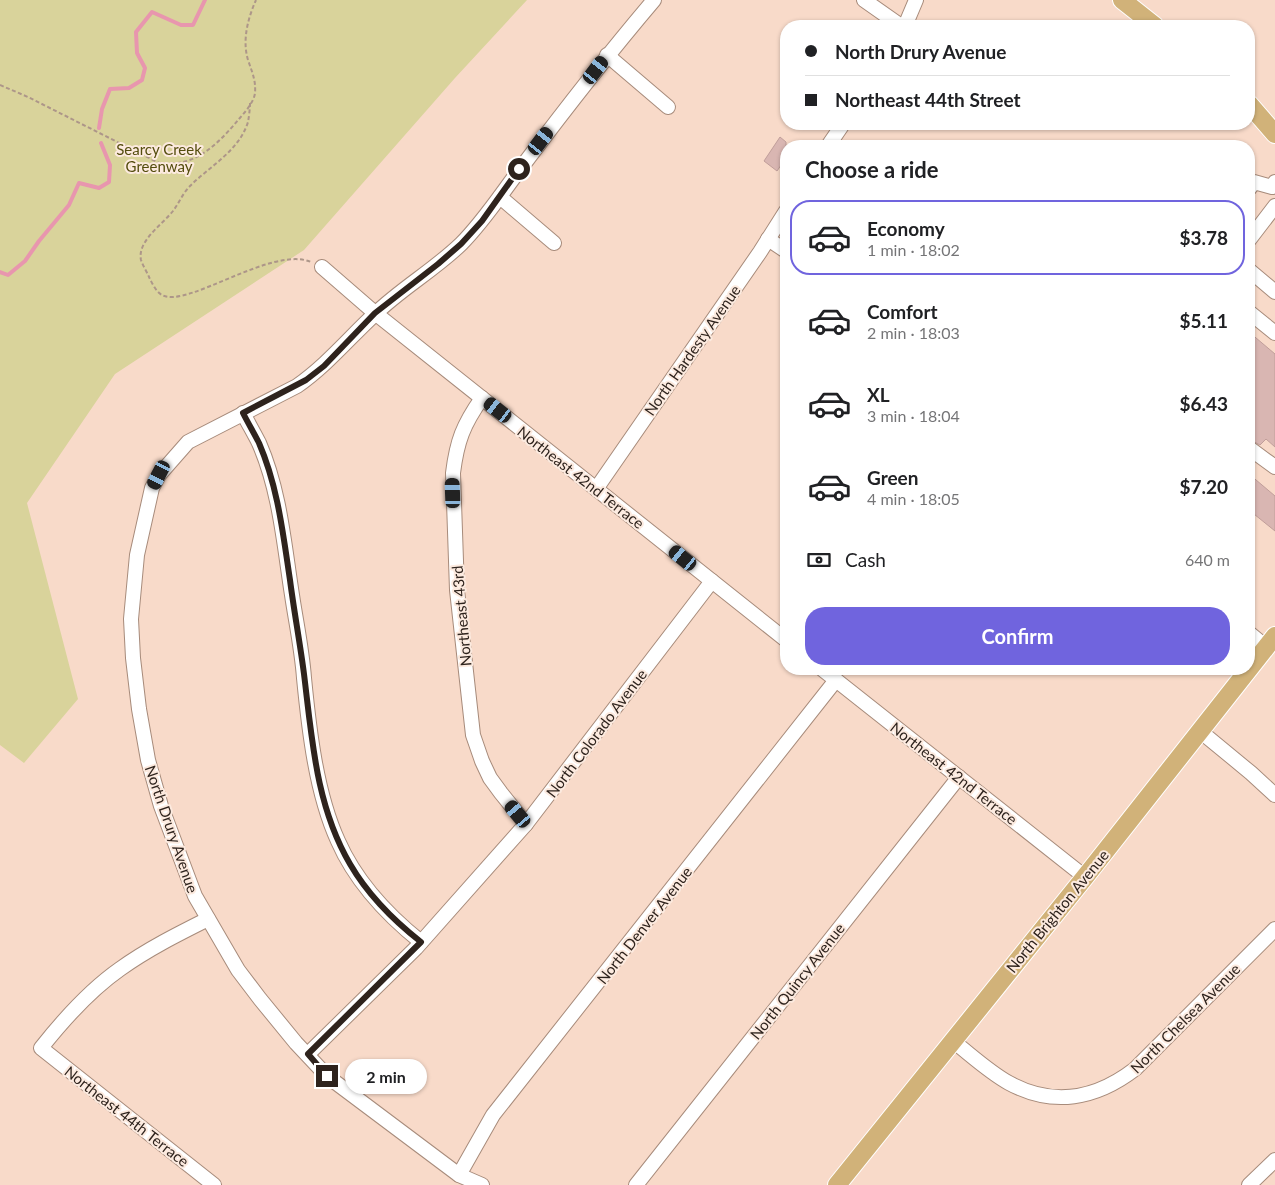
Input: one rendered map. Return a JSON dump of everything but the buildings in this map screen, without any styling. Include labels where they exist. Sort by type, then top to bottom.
[{"type":"main road","points":[[1122,0],[1147,20]]},
{"type":"main road","points":[[1255,107],[1275,119]]},
{"type":"main road","points":[[1255,111],[1275,134]]},
{"type":"main road","name":"North Brighton Avenue","points":[[1255,661],[1270,642]]},
{"type":"main road","name":"North Brighton Avenue","points":[[837,1185],[1085,877],[1244,675]]},
{"type":"street","name":"North Drury Avenue","points":[[482,1185],[459,1175],[327,1076],[296,1043],[238,970],[195,896],[154,785],[139,709],[131,619],[137,555],[152,488],[159,475],[188,442],[306,380],[324,366],[375,313],[461,244],[482,221],[607,55],[654,0]]},
{"type":"street","points":[[864,0],[894,20]]},
{"type":"street","points":[[906,20],[916,0]]},
{"type":"street","points":[[607,55],[668,106]]},
{"type":"street","points":[[1255,182],[1274,186]]},
{"type":"street","points":[[500,197],[554,243]]},
{"type":"street","points":[[1255,232],[1275,206]]},
{"type":"street","name":"North Hardesty Avenue","points":[[596,488],[780,220]]},
{"type":"street","points":[[768,239],[780,247]]},
{"type":"street","points":[[322,267],[375,313]]},
{"type":"street","points":[[1255,274],[1273,286]]},
{"type":"street","name":"Northeast 42nd Terrace","points":[[375,313],[780,635]]},
{"type":"street","points":[[1255,317],[1275,333]]},
{"type":"street","name":"Northeast 43rd","points":[[482,398],[466,422],[455,455],[453,473],[457,590],[473,735],[490,778],[526,824]]},
{"type":"street","points":[[243,413],[259,443],[271,476],[280,513],[304,676],[310,735],[319,781],[332,826],[350,866],[365,887],[394,919],[421,942]]},
{"type":"street","points":[[1255,452],[1275,467]]},
{"type":"street","name":"North Colorado Avenue","points":[[308,1054],[421,942],[526,824],[712,581]]},
{"type":"street","points":[[1255,636],[1270,642]]},
{"type":"street","name":"Northeast 42nd Terrace","points":[[830,675],[1085,877]]},
{"type":"street","name":"North Denver Avenue","points":[[459,1175],[494,1115],[836,680]]},
{"type":"street","points":[[1200,731],[1252,773],[1275,795]]},
{"type":"street","name":"North Quincy Avenue","points":[[636,1185],[959,777]]},
{"type":"street","name":"Northeast 44th Terrace","points":[[208,919],[163,942],[119,969],[78,1005],[41,1048],[214,1185]]},
{"type":"street","name":"North Chelsea Avenue","points":[[953,1041],[1007,1082],[1023,1090],[1041,1095],[1068,1097],[1087,1095],[1104,1089],[1135,1069],[1275,929]]},
{"type":"street","points":[[1249,1185],[1275,1160]]},
{"type":"path","points":[[0,85],[28,97],[159,163],[179,163],[198,156],[220,141],[255,96],[255,80],[247,58],[246,37],[249,15],[256,0]]},
{"type":"path","points":[[250,103],[248,122],[241,137],[228,153],[189,187],[173,211],[145,241],[141,249],[141,260],[152,284],[162,295],[172,298],[192,293],[216,282],[278,261],[306,260],[322,267]]},
{"type":"green space","name":"Searcy Creek Greenway","points":[[0,0],[527,0],[455,78],[304,250],[115,374],[27,503],[78,699],[24,763],[0,745]]},
{"type":"waterway","points":[[99,128],[102,109],[110,89],[129,88],[142,80],[145,68],[137,53],[136,32],[152,12],[181,25],[193,25],[205,0]]},
{"type":"waterway","points":[[0,272],[8,275],[25,261],[69,205],[79,183],[99,188],[109,182],[110,165],[101,143]]},
{"type":"route","points":[[327,1076],[308,1054],[421,942],[400,925],[365,887],[350,866],[332,826],[319,781],[310,735],[304,676],[280,513],[271,476],[259,443],[243,413],[297,386],[324,366],[375,313],[461,244],[482,221],[519,169]]}]
